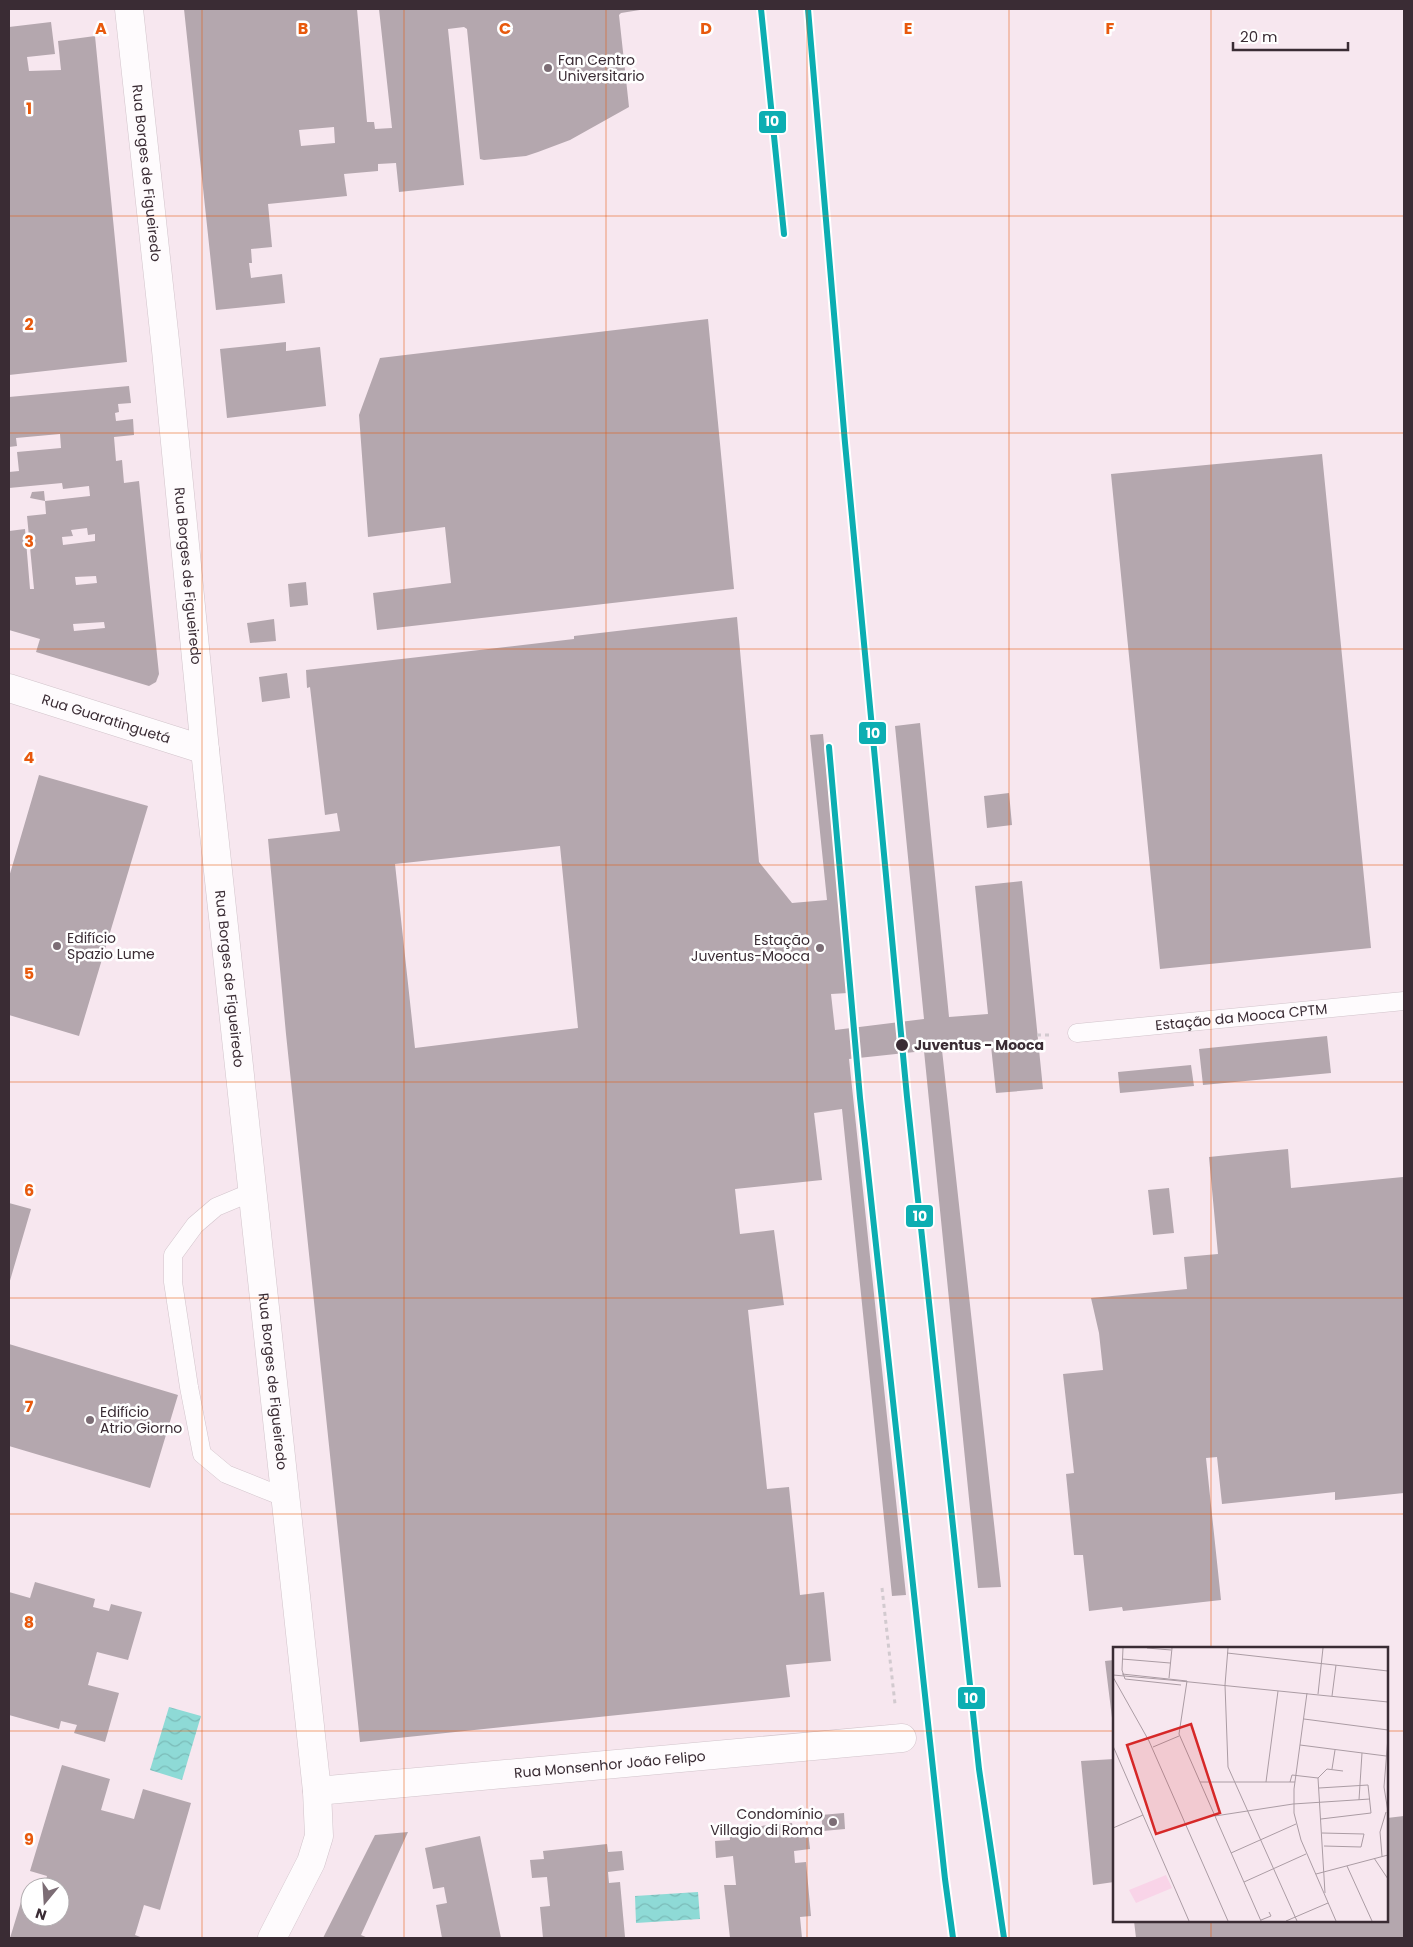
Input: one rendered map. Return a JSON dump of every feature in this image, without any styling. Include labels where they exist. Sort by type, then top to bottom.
[{"type":"street","name":"Rua Borges de Figueiredo","points":[[129,9],[205,750],[317,1791],[319,1836],[311,1862],[272,1938]]},
{"type":"street","name":"Rua Guaratinguetá","points":[[9,688],[205,750]]},
{"type":"street","name":"Rua Monsenhor João Felipo","points":[[317,1791],[901,1738]]},
{"type":"lane","name":"Estação da Mooca CPTM","points":[[1077,1033],[1404,1002]]},
{"type":"lane","points":[[252,1192],[216,1207],[195,1225],[173,1255],[173,1282],[189,1387],[202,1454],[226,1474],[286,1498]]},
{"type":"path","points":[[882,1588],[901,1738]]},
{"type":"water","points":[[169,1707],[201,1716],[182,1780],[150,1770]]},
{"type":"water","points":[[698,1892],[700,1919],[636,1923],[635,1896]]},
{"type":"building","points":[[184,9],[357,9],[367,122],[374,122],[375,129],[392,128],[379,9],[646,9],[621,13],[619,15],[629,107],[570,140],[526,156],[480,159],[467,29],[464,27],[448,29],[464,185],[399,192],[396,163],[378,164],[378,171],[344,174],[347,196],[268,204],[272,247],[251,249],[252,263],[249,263],[251,278],[282,274],[285,303],[216,310]],"holes":[[[334,127],[335,143],[301,146],[299,130]]]},
{"type":"building","points":[[51,22],[55,54],[27,57],[29,71],[61,70],[58,41],[95,36],[127,362],[9,375],[9,27]]},
{"type":"building","points":[[708,319],[734,589],[377,630],[373,593],[451,583],[445,527],[368,537],[359,415],[380,358]]},
{"type":"building","points":[[286,342],[286,351],[320,347],[326,406],[227,418],[220,349]]},
{"type":"building","points":[[129,386],[131,403],[118,404],[119,412],[115,413],[116,421],[133,419],[134,435],[114,437],[116,461],[122,460],[124,483],[139,481],[159,674],[156,682],[149,686],[36,652],[40,639],[9,630],[9,531],[25,529],[30,589],[34,589],[27,516],[46,514],[45,501],[90,496],[89,486],[63,489],[62,483],[9,488],[9,472],[19,471],[17,452],[61,448],[60,434],[16,438],[17,446],[9,447],[9,397]],"holes":[[[87,528],[88,535],[95,534],[95,541],[63,545],[62,537],[73,536],[71,530]],[[96,576],[97,583],[76,585],[75,577]],[[104,622],[105,628],[74,631],[73,624]]]},
{"type":"building","points":[[1322,454],[1371,948],[1160,969],[1111,474]]},
{"type":"building","points":[[44,491],[45,501],[30,498],[32,492]]},
{"type":"building","points":[[306,582],[308,605],[290,607],[288,584]]},
{"type":"building","points":[[737,617],[759,862],[792,903],[827,900],[810,735],[823,734],[848,993],[831,994],[835,1030],[924,1019],[895,726],[920,723],[949,1017],[988,1014],[975,886],[1022,881],[1043,1089],[996,1093],[991,1046],[942,1050],[1001,1587],[978,1588],[924,1051],[849,1059],[906,1595],[892,1596],[842,1109],[814,1113],[822,1180],[735,1189],[740,1234],[774,1230],[784,1305],[748,1310],[767,1489],[789,1487],[800,1595],[824,1592],[831,1661],[786,1665],[790,1697],[360,1742],[286,1034],[268,839],[340,831],[337,813],[325,815],[310,687],[307,688],[306,670],[574,639],[574,636]],"holes":[[[560,846],[578,1028],[415,1048],[395,864]]]},
{"type":"building","points":[[274,619],[276,641],[250,643],[247,623]]},
{"type":"building","points":[[287,673],[290,698],[262,702],[259,677]]},
{"type":"building","name":"Edifício Spazio Lume","points":[[39,775],[148,806],[79,1036],[9,1015],[9,877]]},
{"type":"building","points":[[1009,793],[1012,825],[987,828],[984,796]]},
{"type":"building","points":[[1327,1036],[1331,1073],[1203,1085],[1199,1049]]},
{"type":"building","points":[[1191,1065],[1194,1086],[1120,1093],[1118,1072]]},
{"type":"building","points":[[1288,1149],[1291,1188],[1403,1177],[1404,1493],[1335,1500],[1335,1492],[1222,1504],[1217,1457],[1206,1458],[1221,1600],[1123,1611],[1122,1607],[1089,1611],[1083,1555],[1074,1555],[1066,1474],[1074,1473],[1063,1374],[1103,1370],[1099,1333],[1091,1298],[1187,1289],[1184,1257],[1218,1254],[1209,1157]]},
{"type":"building","points":[[1169,1188],[1174,1233],[1153,1235],[1148,1190]]},
{"type":"building","points":[[9,1203],[31,1209],[9,1284]]},
{"type":"building","name":"Edifício Atrio Giorno","points":[[9,1344],[178,1395],[150,1488],[9,1446]]},
{"type":"building","points":[[35,1582],[95,1599],[93,1607],[109,1611],[111,1604],[142,1612],[128,1660],[97,1652],[88,1685],[119,1693],[105,1742],[74,1733],[77,1725],[61,1721],[59,1729],[9,1715],[9,1592],[30,1598]]},
{"type":"building","points":[[1113,1660],[1113,1726],[1105,1661]]},
{"type":"building","points":[[1113,1759],[1113,1882],[1093,1885],[1081,1761]]},
{"type":"building","points":[[62,1765],[110,1779],[101,1810],[134,1819],[143,1789],[191,1803],[160,1910],[144,1905],[135,1935],[143,1938],[10,1938],[20,1905],[20,1927],[70,1927],[70,1877],[47,1877],[30,1871]]},
{"type":"building","name":"Condomínio Villagio di Roma","points":[[844,1813],[845,1829],[823,1831],[821,1815]]},
{"type":"building","points":[[1404,1816],[1404,1938],[1136,1938],[1134,1922],[1388,1922],[1388,1818]]},
{"type":"building","points":[[792,1823],[794,1833],[808,1831],[810,1849],[794,1851],[795,1863],[806,1862],[811,1916],[800,1917],[802,1938],[730,1938],[724,1885],[736,1885],[733,1856],[716,1858],[715,1841],[730,1840],[729,1829]]},
{"type":"building","points":[[408,1832],[361,1935],[368,1938],[323,1938],[375,1835]]},
{"type":"building","points":[[480,1836],[501,1938],[442,1938],[436,1905],[447,1903],[444,1887],[433,1889],[425,1848]]},
{"type":"building","points":[[607,1844],[608,1852],[622,1851],[624,1870],[608,1872],[609,1883],[620,1882],[625,1937],[543,1938],[540,1907],[550,1906],[547,1877],[532,1878],[530,1860],[544,1859],[543,1851]]},
{"type":"transit line","name":"10","points":[[761,9],[784,234]]},
{"type":"transit line","name":"10","points":[[808,9],[845,443],[907,1097],[979,1769],[1004,1938]]},
{"type":"transit line","name":"10","points":[[829,747],[860,1098],[953,1938]]},
{"type":"place","name":"Fan Centro Universitario","points":[[548,68]]},
{"type":"place","name":"Edifício Spazio Lume","points":[[57,946]]},
{"type":"place","name":"Estação Juventus-Mooca","points":[[820,948]]},
{"type":"place","name":"Juventus - Mooca","points":[[902,1045]]},
{"type":"place","name":"Edifício Atrio Giorno","points":[[90,1420]]},
{"type":"place","name":"Condomínio Villagio di Roma","points":[[833,1822]]}]
